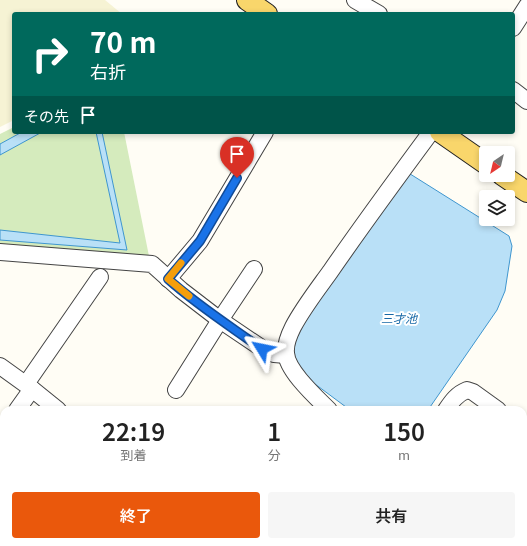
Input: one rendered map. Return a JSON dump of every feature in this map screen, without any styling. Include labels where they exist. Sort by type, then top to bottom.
[{"type":"main road","points":[[247,0],[264,12]]},
{"type":"main road","points":[[443,134],[479,159]]},
{"type":"main road","points":[[512,182],[527,192]]},
{"type":"street","points":[[355,0],[376,12]]},
{"type":"street","points":[[515,25],[527,6]]},
{"type":"street","points":[[515,92],[527,101]]},
{"type":"street","points":[[168,279],[200,241],[264,134]]},
{"type":"street","points":[[325,406],[292,370],[286,355],[288,338],[298,318],[338,260],[430,134]]},
{"type":"street","points":[[0,252],[152,264],[181,290],[220,320],[262,349],[274,354],[286,355]]},
{"type":"street","points":[[176,390],[254,269]]},
{"type":"street","points":[[19,406],[29,386],[100,277]]},
{"type":"street","points":[[0,366],[29,386],[52,406]]},
{"type":"street","points":[[449,406],[460,393],[466,390],[473,392],[492,406]]},
{"type":"shaded area","points":[[0,0],[105,0],[120,12],[12,12],[12,121],[0,127]]},
{"type":"green space","points":[[12,128],[12,134],[124,134],[150,261],[0,250],[0,134]]},
{"type":"water","points":[[18,134],[38,134],[0,155],[0,144]]},
{"type":"water","points":[[96,134],[102,134],[127,250],[0,240],[0,230],[120,243]]},
{"type":"water","name":"三才池","points":[[407,172],[479,217],[479,226],[493,226],[509,236],[512,246],[505,291],[497,310],[431,406],[345,406],[315,384],[295,363],[292,352],[296,336],[330,280]]},
{"type":"slow traffic","points":[[181,263],[168,279],[189,296]]},
{"type":"route","points":[[237,178],[200,241],[168,279],[220,320],[262,349]]}]
